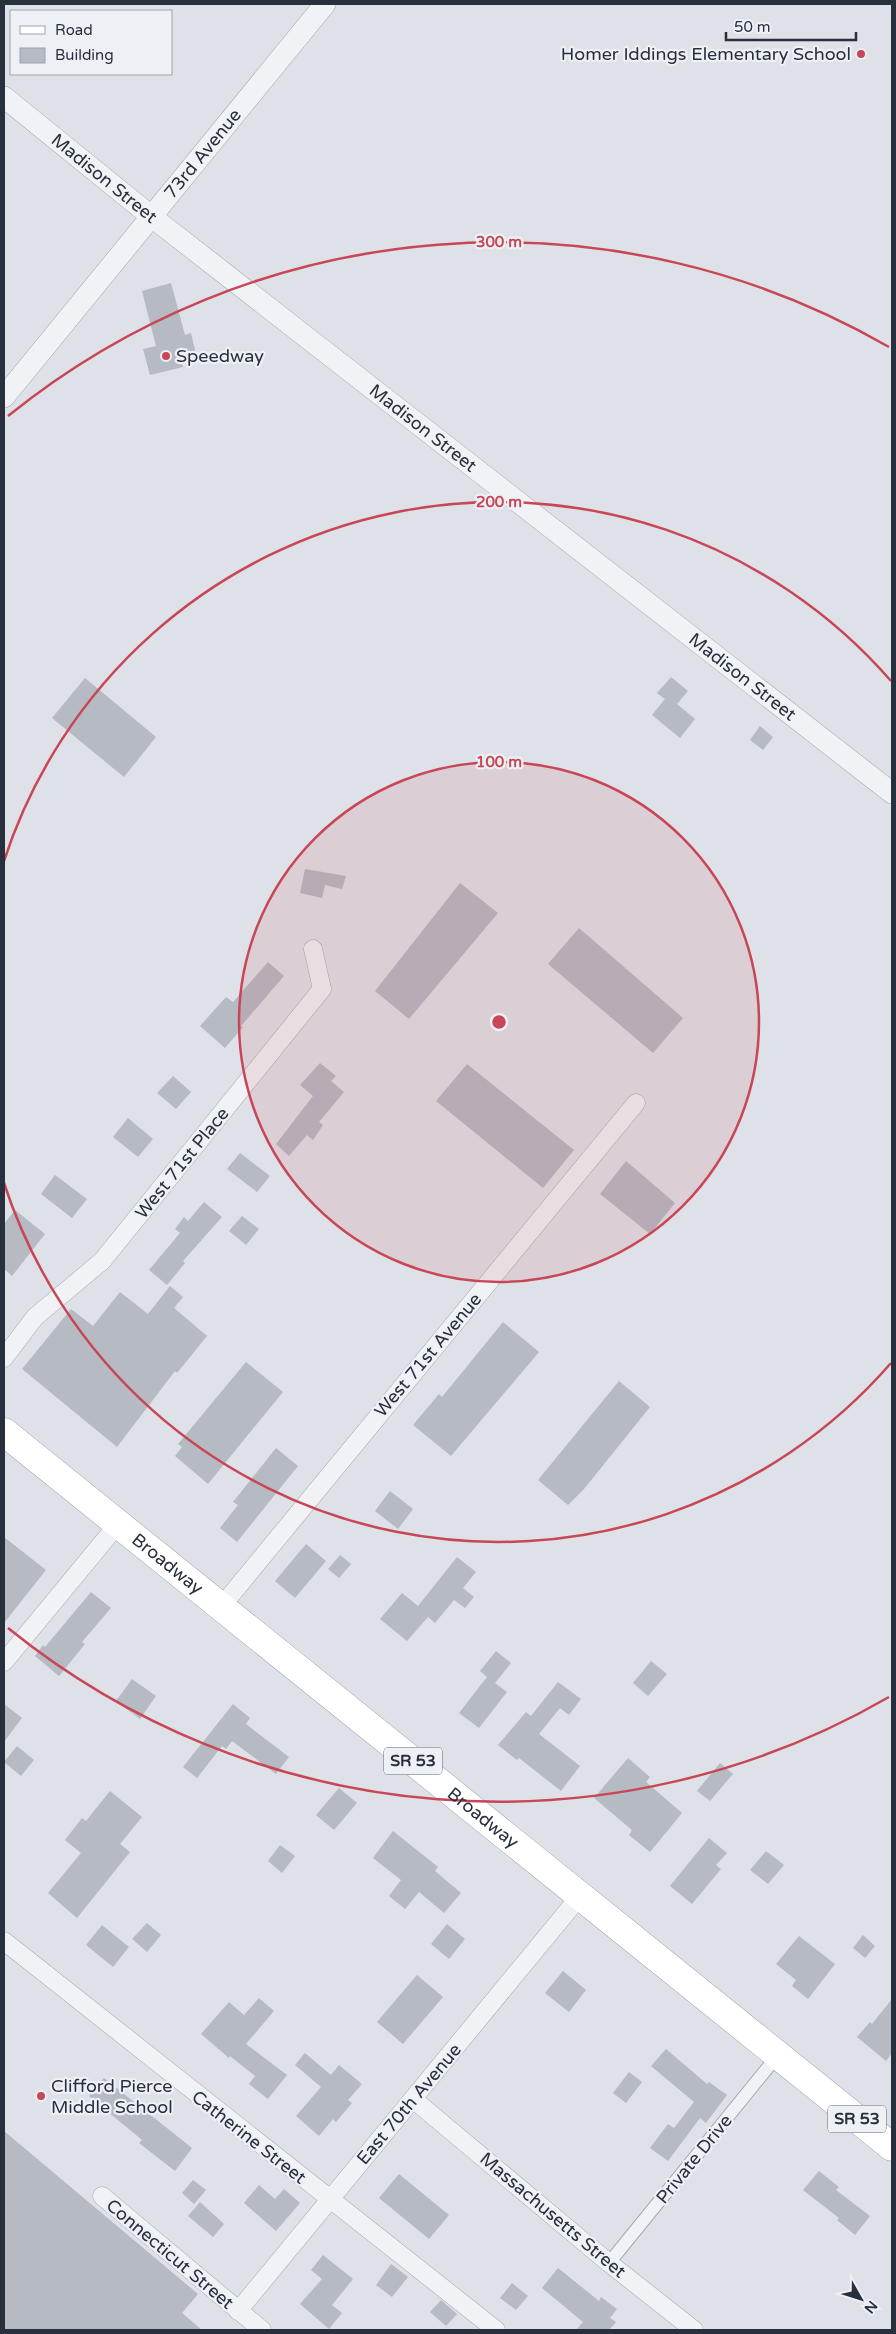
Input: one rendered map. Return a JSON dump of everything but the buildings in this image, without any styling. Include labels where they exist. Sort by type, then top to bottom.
[{"type":"main road","name":"Broadway","points":[[4,1432],[892,2147]]},
{"type":"street","name":"73rd Avenue","points":[[4,396],[325,4]]},
{"type":"street","name":"Madison Street","points":[[4,96],[152,217],[892,793]]},
{"type":"street","name":"West 71st Place","points":[[4,1358],[35,1317],[102,1261],[322,990],[313,949]]},
{"type":"street","name":"West 71st Avenue","points":[[221,1607],[636,1103]]},
{"type":"street","points":[[4,1662],[118,1524]]},
{"type":"street","name":"East 70th Avenue","points":[[238,2311],[580,1896]]},
{"type":"street","name":"Catherine Street","points":[[4,1941],[329,2200],[496,2330]]},
{"type":"street","name":"Private Drive","points":[[609,2263],[778,2055]]},
{"type":"street","name":"Massachusetts Street","points":[[413,2099],[609,2263],[694,2330]]},
{"type":"street","name":"Connecticut Street","points":[[102,2196],[262,2330]]},
{"type":"place","name":"Homer Iddings Elementary School","points":[[861,54]]},
{"type":"place","name":"Speedway","points":[[166,356]]},
{"type":"place","name":"Clifford Pierce Middle School","points":[[41,2096]]}]
